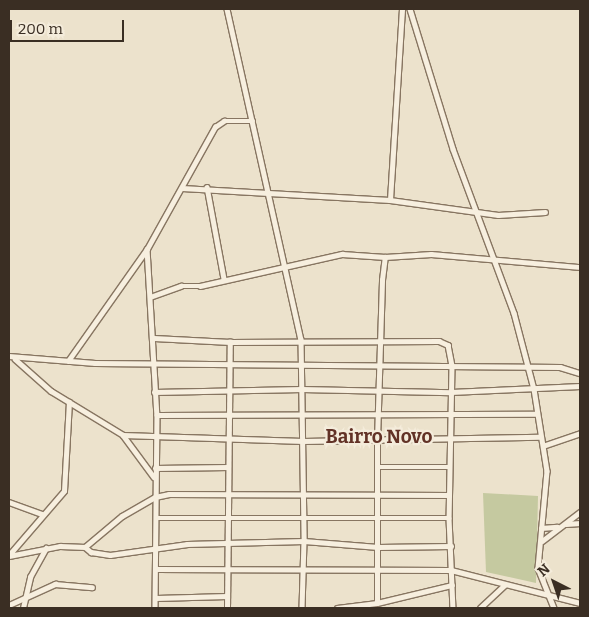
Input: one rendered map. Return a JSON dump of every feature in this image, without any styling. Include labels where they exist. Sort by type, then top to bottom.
[{"type":"street","points":[[227,9],[301,339],[304,518],[302,608]]},
{"type":"street","points":[[390,200],[402,9]]},
{"type":"street","points":[[410,9],[474,211],[495,260],[514,313],[526,366],[534,389],[540,437],[547,471],[538,568],[547,595],[554,608]]},
{"type":"street","points":[[68,361],[147,249],[218,124],[253,121]]},
{"type":"street","points":[[182,188],[207,187],[269,194],[390,200],[498,215],[545,212]]},
{"type":"street","points":[[207,187],[224,279]]},
{"type":"street","points":[[147,249],[154,338],[154,392],[157,415],[155,608]]},
{"type":"street","points":[[150,297],[180,286],[200,286],[284,265],[342,254],[385,257],[431,254],[580,267]]},
{"type":"street","points":[[377,603],[377,440],[385,257]]},
{"type":"street","points":[[154,338],[230,342],[301,339],[445,342],[450,347],[452,366],[449,518],[453,608]]},
{"type":"street","points":[[227,608],[226,569],[228,544],[226,496],[230,441],[230,342]]},
{"type":"street","points":[[9,356],[68,361],[229,365],[526,366],[560,367],[580,372]]},
{"type":"street","points":[[15,358],[38,381],[123,435],[155,478]]},
{"type":"street","points":[[154,392],[302,389],[451,392],[580,386]]},
{"type":"street","points":[[9,556],[42,514],[64,490],[69,402]]},
{"type":"street","points":[[157,415],[378,414],[450,416],[537,414]]},
{"type":"street","points":[[543,446],[580,433]]},
{"type":"street","points":[[123,435],[230,441],[450,440],[540,437]]},
{"type":"street","points":[[156,468],[228,467]]},
{"type":"street","points":[[377,467],[449,467]]},
{"type":"street","points":[[9,556],[46,548],[85,547],[113,522],[155,497],[169,494],[226,496],[303,494],[449,495]]},
{"type":"street","points":[[9,502],[42,514]]},
{"type":"street","points":[[565,524],[580,512]]},
{"type":"street","points":[[156,518],[378,520],[449,518]]},
{"type":"street","points":[[541,528],[580,523]]},
{"type":"street","points":[[542,541],[557,526]]},
{"type":"street","points":[[85,547],[91,552],[110,555],[155,547],[304,541],[378,547],[451,546]]},
{"type":"street","points":[[23,608],[22,601],[34,567],[46,548]]},
{"type":"street","points":[[156,568],[452,570],[580,603]]},
{"type":"street","points":[[9,605],[22,601],[54,584],[92,587]]},
{"type":"street","points":[[337,608],[377,603],[452,585]]},
{"type":"street","points":[[480,608],[505,585]]},
{"type":"street","points":[[156,598],[227,596]]},
{"type":"green space","points":[[483,493],[538,496],[536,583],[486,572]]},
{"type":"district","name":"Bairro Novo","points":[[379,437]]}]
